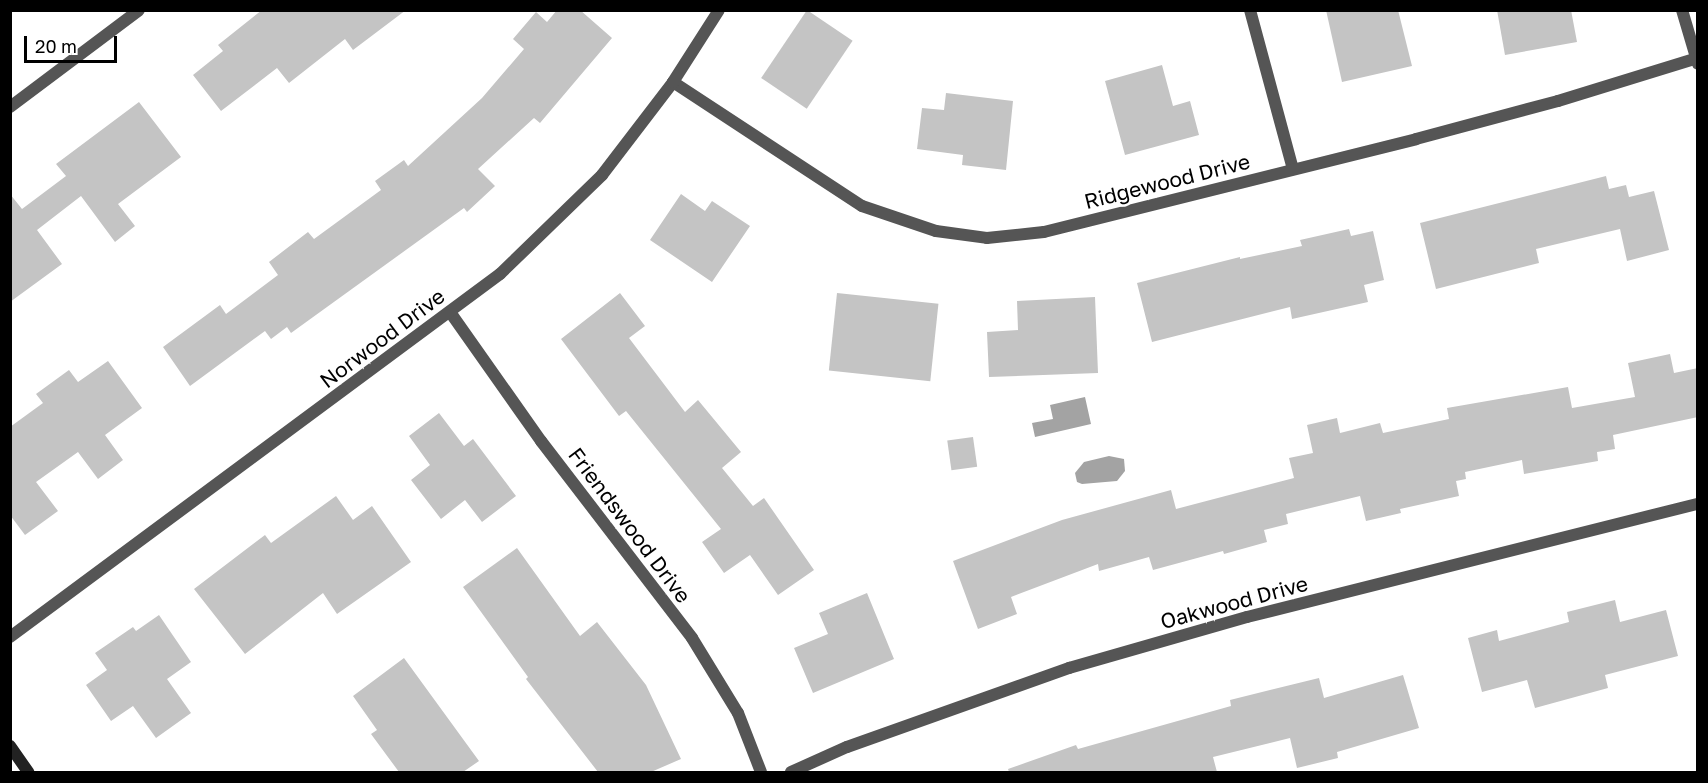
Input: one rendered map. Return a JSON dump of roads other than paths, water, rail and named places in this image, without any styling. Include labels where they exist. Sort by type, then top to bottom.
[{"type":"main road","points":[[10,746],[28,772]]},
{"type":"street","points":[[10,107],[139,10]]},
{"type":"street","name":"Norwood Drive","points":[[10,637],[500,274],[572,207],[602,175],[673,82],[719,10]]},
{"type":"street","points":[[1250,10],[1293,169]]},
{"type":"street","points":[[1682,10],[1697,60]]},
{"type":"street","name":"Ridgewood Drive","points":[[673,82],[862,206],[936,231],[987,238],[1044,232],[1547,104],[1697,60]]},
{"type":"street","name":"Friendswood Drive","points":[[450,312],[541,441],[692,638],[738,713],[761,772]]},
{"type":"street","name":"Oakwood Drive","points":[[791,772],[848,747],[1069,668],[1246,617],[1698,504]]}]
